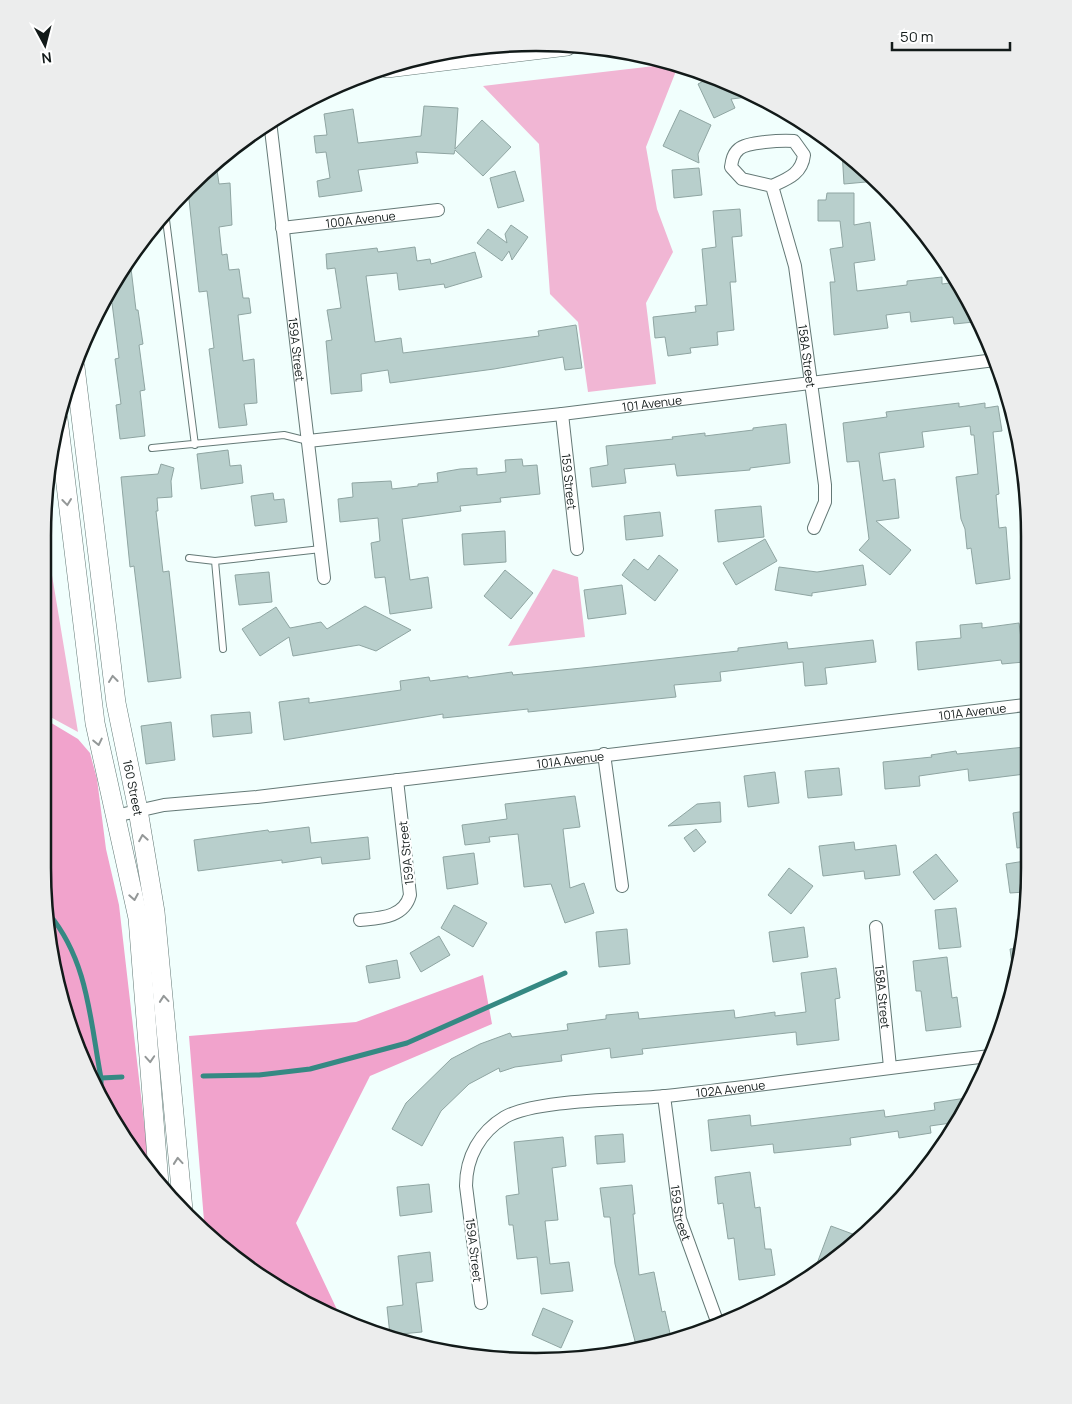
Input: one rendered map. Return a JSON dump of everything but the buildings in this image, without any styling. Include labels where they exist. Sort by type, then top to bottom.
[{"type":"main road","points":[[437,62],[523,51]]},
{"type":"main road","name":"160 Street","points":[[77,381],[116,703],[138,810],[155,912],[182,1199]]},
{"type":"main road","name":"160 Street","points":[[61,442],[95,723],[138,918],[158,1171]]},
{"type":"street","name":"159A Street","points":[[271,131],[324,578]]},
{"type":"street","points":[[783,140],[794,141],[804,155],[803,164],[797,173],[772,186],[742,179],[731,167],[732,158],[744,146],[783,140]]},
{"type":"street","name":"158A Street","points":[[772,186],[795,266],[825,485],[824,502],[814,528]]},
{"type":"street","name":"100A Avenue","points":[[282,228],[438,210]]},
{"type":"street","name":"101 Avenue","points":[[308,441],[562,414],[988,361]]},
{"type":"street","name":"159 Street","points":[[562,414],[577,549]]},
{"type":"street","name":"101A Avenue","points":[[115,816],[164,804],[256,797],[1021,705]]},
{"type":"street","points":[[604,754],[622,886]]},
{"type":"street","name":"159A Street","points":[[360,920],[393,915],[409,901],[397,780]]},
{"type":"street","name":"158A Street","points":[[876,927],[890,1067]]},
{"type":"street","name":"102A Avenue","points":[[480,1139],[506,1117],[524,1110],[542,1107],[664,1096],[983,1057]]},
{"type":"street","name":"159 Street","points":[[664,1096],[680,1218],[716,1318]]},
{"type":"street","name":"159A Street","points":[[480,1139],[466,1169],[466,1186],[481,1303]]},
{"type":"lane","points":[[166,223],[195,445]]},
{"type":"lane","points":[[152,448],[284,435],[308,441]]},
{"type":"lane","points":[[189,558],[215,561],[321,549]]},
{"type":"lane","points":[[215,561],[223,649]]},
{"type":"shaded area","points":[[653,66],[676,72],[646,147],[657,209],[673,252],[646,303],[656,384],[588,392],[578,322],[550,294],[539,144],[483,86]]},
{"type":"shaded area","points":[[51,569],[78,732],[51,717]]},
{"type":"shaded area","points":[[553,569],[578,577],[585,637],[508,646]]},
{"type":"shaded area","points":[[51,723],[78,739],[90,753],[97,779],[106,849],[119,905],[148,1159],[116,1110],[88,1054],[77,1024],[61,963],[52,900]]},
{"type":"shaded area","points":[[483,975],[492,1024],[370,1076],[296,1223],[337,1310],[294,1288],[267,1271],[241,1253],[204,1221],[189,1036],[356,1022]]},
{"type":"waterway","points":[[54,921],[72,951],[86,991],[101,1082]]},
{"type":"waterway","points":[[203,1076],[259,1075],[310,1069],[407,1043],[565,973]]},
{"type":"waterway","points":[[101,1078],[122,1077]]}]
